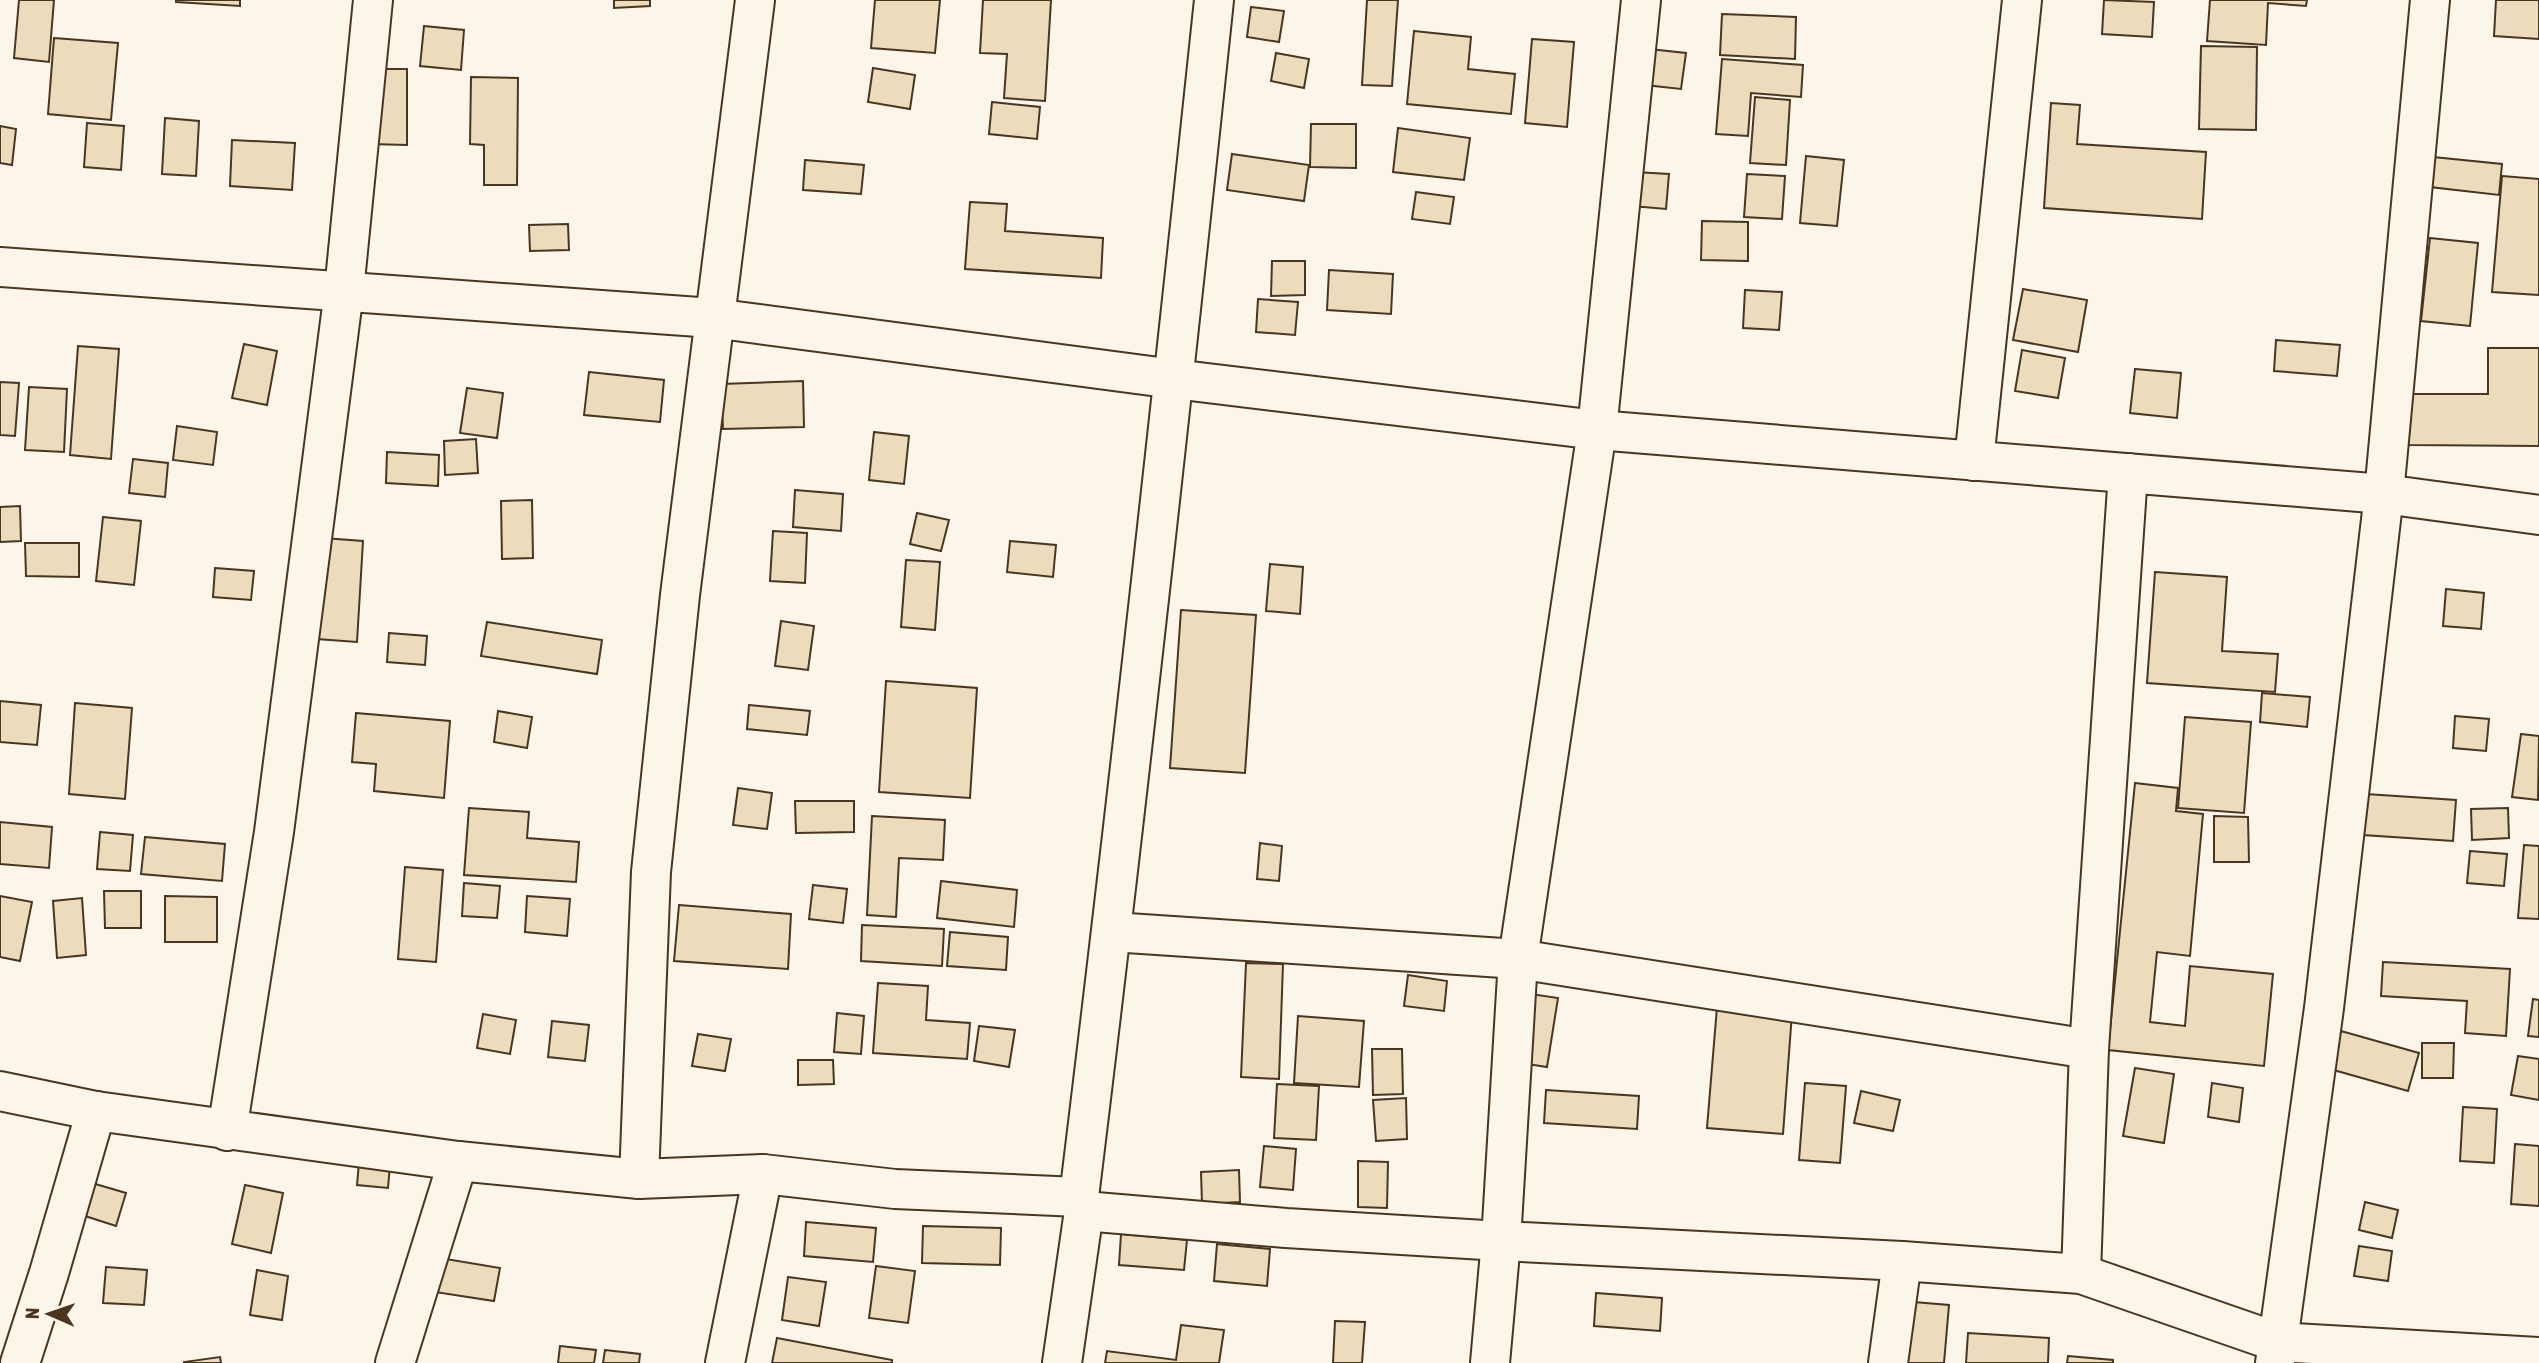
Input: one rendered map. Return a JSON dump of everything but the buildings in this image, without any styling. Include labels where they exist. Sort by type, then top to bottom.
[{"type":"street","points":[[227,1131],[274,832],[344,291],[373,0]]},
{"type":"street","points":[[639,1179],[651,872],[713,318],[755,0]]},
{"type":"street","points":[[1062,1363],[1174,379],[1214,0]]},
{"type":"street","points":[[1490,1363],[1501,1241],[1518,959],[1597,430],[1642,0]]},
{"type":"street","points":[[1974,461],[2022,0]]},
{"type":"street","points":[[2276,1352],[2326,994],[2384,494],[2430,0]]},
{"type":"street","points":[[0,267],[713,318],[1174,379],[1597,430],[2384,494],[2539,515]]},
{"type":"street","points":[[2081,1274],[2089,1049],[2128,473]]},
{"type":"street","points":[[1112,932],[1518,959],[2089,1049]]},
{"type":"street","points":[[0,1091],[96,1111],[227,1131],[458,1161],[639,1179],[763,1174],[895,1189],[1081,1204],[1286,1228],[1902,1261],[2081,1274],[2276,1352],[2539,1357]]},
{"type":"street","points":[[20,1363],[96,1111]]},
{"type":"street","points":[[396,1363],[458,1161]]},
{"type":"street","points":[[726,1363],[763,1174]]},
{"type":"street","points":[[1888,1363],[1902,1261]]}]
